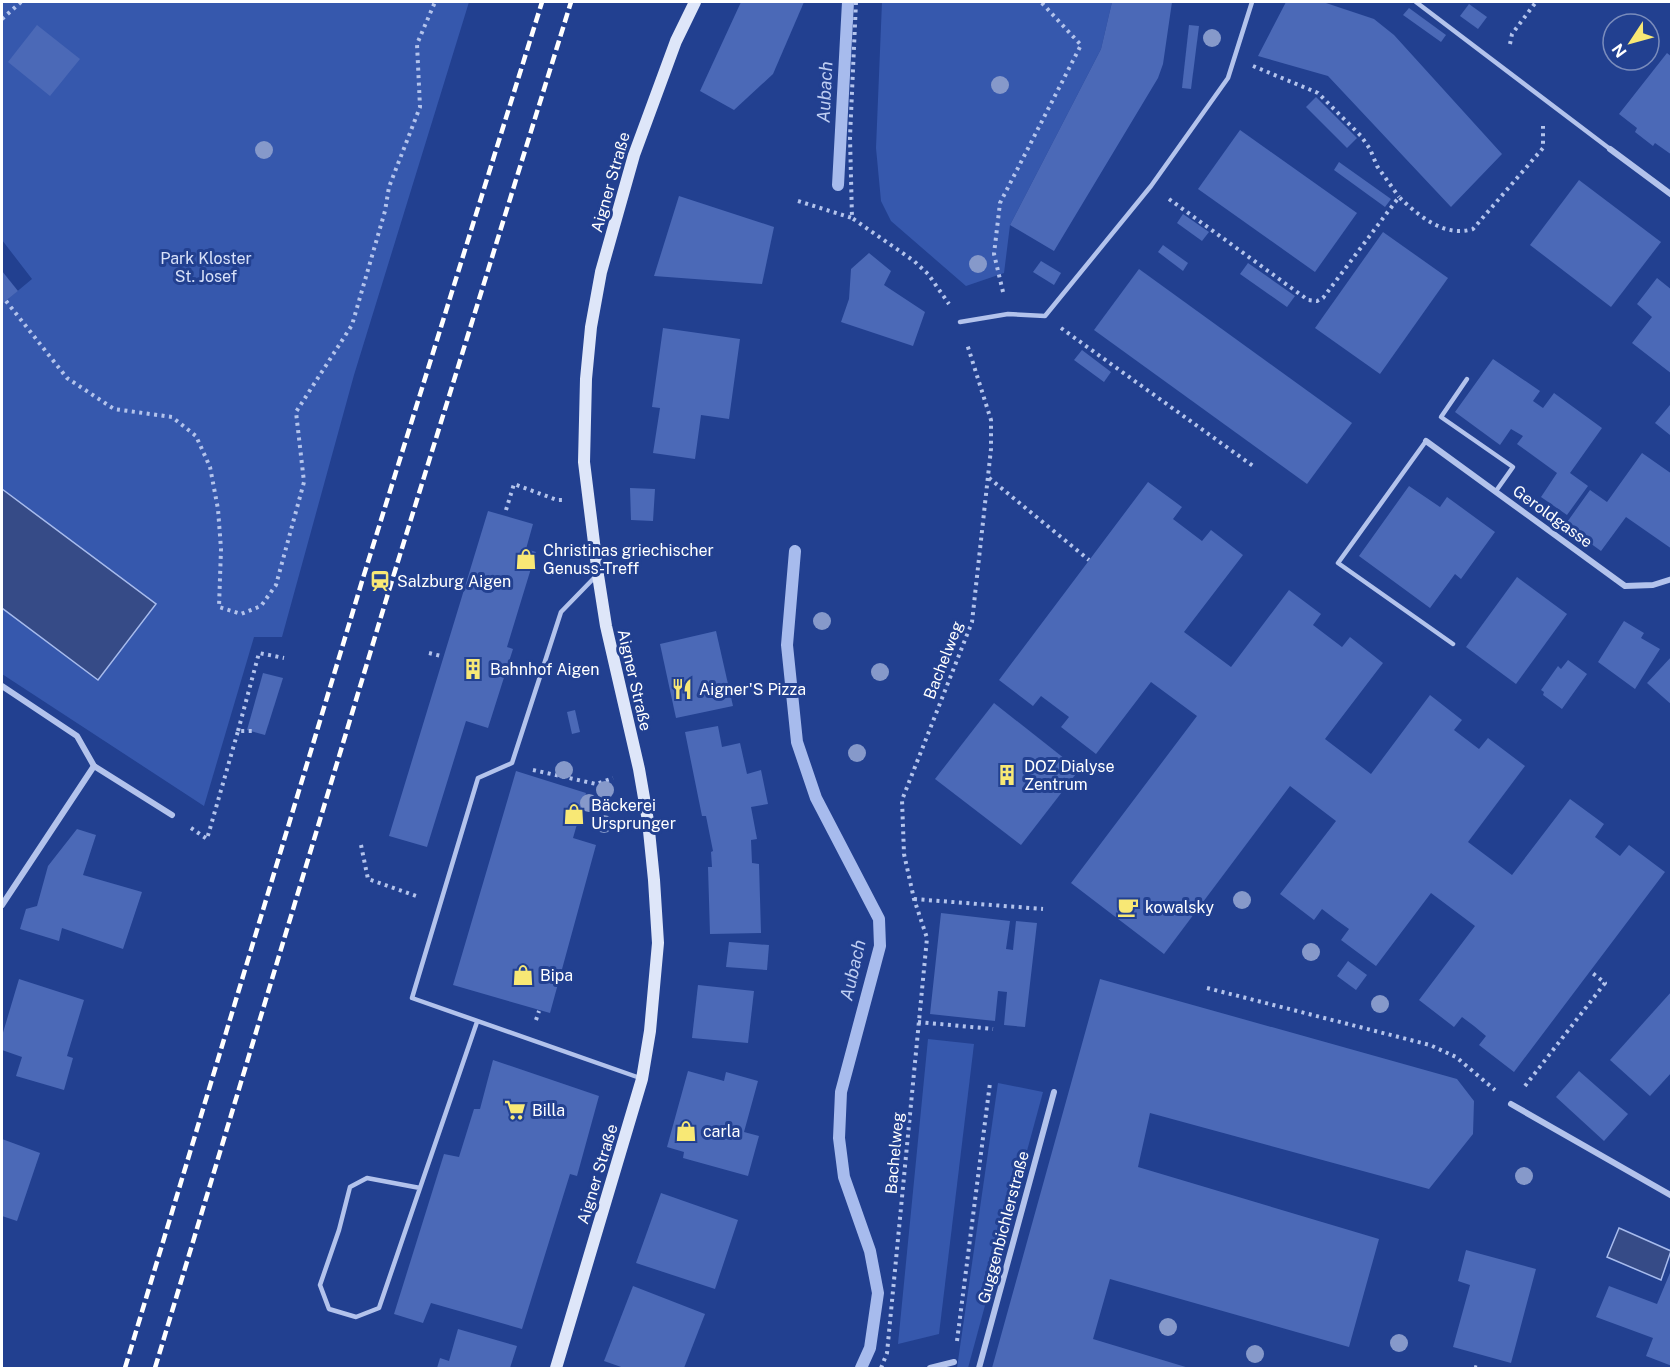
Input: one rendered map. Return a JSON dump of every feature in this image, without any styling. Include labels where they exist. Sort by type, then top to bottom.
[{"type":"main road","name":"Aigner Straße","points":[[556,1368],[642,1079],[650,1031],[658,943],[648,820],[639,769],[610,645],[598,575],[584,462],[586,379],[601,272],[644,125],[695,2]]},
{"type":"street","points":[[1611,149],[1671,195]]},
{"type":"street","name":"Geroldgasse","points":[[1426,441],[1625,586],[1653,585],[1671,579]]},
{"type":"street","points":[[2,686],[77,736],[94,766],[172,815]]},
{"type":"street","points":[[2,905],[94,766]]},
{"type":"street","name":"Guggenbichlerstraße","points":[[979,1368],[1054,1092]]},
{"type":"street","points":[[1511,1104],[1671,1196]]},
{"type":"street","points":[[930,1368],[954,1362]]},
{"type":"lane","points":[[960,322],[1008,315],[1045,316],[1151,186],[1228,78],[1252,2]]},
{"type":"lane","points":[[1416,2],[1611,149]]},
{"type":"lane","points":[[1467,379],[1441,417],[1514,467],[1496,491]]},
{"type":"lane","points":[[1426,441],[1338,563],[1453,644]]},
{"type":"lane","points":[[598,575],[561,612],[513,763],[478,778],[412,998],[642,1079]]},
{"type":"lane","points":[[420,1188],[367,1178],[350,1187],[339,1230],[320,1285],[329,1309],[356,1317],[379,1308],[477,1022]]},
{"type":"path","points":[[2,19],[21,2]]},
{"type":"path","points":[[6,301],[67,378],[114,409],[172,417],[196,436],[210,467],[218,509],[221,549],[219,607],[241,614],[261,606],[276,585],[304,482],[296,412],[352,325],[383,220],[389,187],[420,107],[417,44],[435,2]]},
{"type":"path","points":[[852,218],[850,137],[856,2]]},
{"type":"path","points":[[1008,315],[994,254],[1000,203],[1081,45],[1041,2]]},
{"type":"path","points":[[1515,76],[1508,55],[1512,34],[1536,2]]},
{"type":"path","points":[[1234,57],[1318,93],[1361,136],[1370,149],[1377,166],[1399,197],[1420,218],[1461,233],[1473,229],[1543,148],[1544,128],[1540,118]]},
{"type":"path","points":[[1151,186],[1308,300],[1317,301],[1323,298],[1399,197]]},
{"type":"path","name":"Bachelweg","points":[[798,201],[852,218],[928,274],[960,322],[991,420],[988,477],[972,622],[902,800],[904,854],[914,898],[927,938],[887,1353],[881,1368]]},
{"type":"path","points":[[1045,316],[1253,466]]},
{"type":"path","points":[[988,477],[1089,560]]},
{"type":"path","points":[[506,510],[514,484],[558,500],[588,496]]},
{"type":"path","points":[[452,580],[466,585]]},
{"type":"path","points":[[172,815],[207,839],[259,653],[284,658]]},
{"type":"path","points":[[429,653],[441,656]]},
{"type":"path","points":[[237,731],[253,731]]},
{"type":"path","points":[[513,763],[549,775],[596,784],[620,776]]},
{"type":"path","points":[[361,845],[368,879],[441,905]]},
{"type":"path","points":[[914,898],[1043,909]]},
{"type":"path","points":[[1207,988],[1430,1045],[1456,1057],[1511,1104],[1605,983],[1590,971]]},
{"type":"path","points":[[918,1022],[993,1029]]},
{"type":"path","points":[[954,1362],[990,1083]]},
{"type":"green space","name":"Park Kloster St. Josef","points":[[2,2],[469,2],[354,375],[282,637],[254,637],[204,806],[2,674],[2,304],[32,279],[2,240]]},
{"type":"green space","points":[[882,2],[1112,2],[1101,49],[1010,225],[1004,273],[966,286],[891,221],[881,201],[876,148]]},
{"type":"green space","points":[[928,1039],[974,1044],[939,1334],[898,1344]]},
{"type":"green space","points":[[998,1083],[1043,1092],[968,1368],[957,1368]]},
{"type":"shaded area","points":[[2,489],[156,604],[98,680],[2,608]]},
{"type":"shaded area","points":[[1619,1228],[1671,1251],[1661,1280],[1607,1257]]},
{"type":"building","points":[[741,2],[804,2],[773,74],[734,110],[700,91]]},
{"type":"building","points":[[1112,2],[1172,2],[1163,64],[1158,78],[1054,251],[1010,225],[1101,49]]},
{"type":"building","points":[[1286,2],[1323,2],[1374,19],[1394,35],[1502,154],[1451,207],[1328,76],[1258,56]]},
{"type":"building","points":[[1469,4],[1487,17],[1478,29],[1460,16]]},
{"type":"building","points":[[1409,8],[1446,35],[1441,42],[1403,15]]},
{"type":"building","points":[[37,25],[80,59],[50,96],[8,62]]},
{"type":"building","points":[[1189,25],[1199,26],[1191,89],[1182,88]]},
{"type":"building","points":[[1667,53],[1672,57],[1672,155],[1655,143],[1653,146],[1635,132],[1637,128],[1619,114],[1652,72],[1661,72],[1661,61]]},
{"type":"building","points":[[1316,97],[1357,138],[1347,148],[1306,107]]},
{"type":"building","points":[[1240,130],[1357,213],[1315,272],[1198,189]]},
{"type":"building","points":[[1339,162],[1391,199],[1385,207],[1334,170]]},
{"type":"building","points":[[1579,180],[1661,242],[1611,307],[1530,245]]},
{"type":"building","points":[[679,196],[774,227],[762,284],[654,276]]},
{"type":"building","points":[[1183,214],[1209,232],[1202,241],[1177,223]]},
{"type":"building","points":[[1383,232],[1448,278],[1380,374],[1315,328]]},
{"type":"building","points":[[1163,245],[1188,263],[1183,271],[1158,252]]},
{"type":"building","points":[[869,253],[891,271],[884,285],[925,312],[913,346],[841,322],[849,299],[851,269]]},
{"type":"building","points":[[1041,261],[1061,273],[1054,285],[1033,272]]},
{"type":"building","points":[[1248,263],[1295,296],[1287,307],[1240,274]]},
{"type":"building","points":[[1139,269],[1352,423],[1307,484],[1094,330]]},
{"type":"building","points":[[2,271],[18,291],[2,304]]},
{"type":"building","points":[[1657,278],[1672,290],[1672,374],[1632,343],[1652,317],[1637,304]]},
{"type":"building","points":[[663,328],[740,339],[729,419],[701,415],[695,459],[653,453],[660,408],[652,407]]},
{"type":"building","points":[[1082,350],[1111,372],[1104,382],[1074,360]]},
{"type":"building","points":[[1493,359],[1540,391],[1533,401],[1543,408],[1554,393],[1602,428],[1570,473],[1588,486],[1567,515],[1541,497],[1557,473],[1517,444],[1523,436],[1511,429],[1500,445],[1455,412]]},
{"type":"building","points":[[1670,405],[1672,433],[1670,435],[1655,423]]},
{"type":"building","points":[[1642,453],[1672,474],[1672,549],[1626,517],[1601,551],[1565,525],[1590,490],[1607,502]]},
{"type":"building","points":[[1148,482],[1182,507],[1173,519],[1202,541],[1211,530],[1243,555],[1184,632],[1231,667],[1289,590],[1321,614],[1313,625],[1342,647],[1350,637],[1383,663],[1325,739],[1371,774],[1430,695],[1462,720],[1454,730],[1479,749],[1488,738],[1525,766],[1468,842],[1512,875],[1570,799],[1604,824],[1595,837],[1620,856],[1629,845],[1665,872],[1514,1072],[1479,1045],[1486,1036],[1474,1026],[1462,1017],[1454,1027],[1419,1000],[1475,926],[1431,893],[1376,966],[1341,940],[1349,929],[1322,909],[1314,920],[1280,894],[1336,821],[1290,786],[1164,954],[1071,883],[1197,716],[1151,682],[1096,754],[1061,727],[1069,717],[1041,696],[1033,706],[999,680]]},
{"type":"building","points":[[1409,486],[1440,507],[1447,497],[1495,532],[1461,579],[1455,574],[1430,608],[1359,556]]},
{"type":"building","points":[[630,488],[655,489],[653,521],[631,520]]},
{"type":"building","name":"Bahnhof Aigen","points":[[488,511],[533,524],[526,549],[536,552],[507,647],[513,649],[488,728],[466,721],[427,847],[389,836]]},
{"type":"building","points":[[1517,577],[1567,614],[1516,684],[1466,647]]},
{"type":"building","points":[[1624,621],[1644,633],[1641,638],[1660,649],[1635,689],[1598,662]]},
{"type":"building","points":[[716,631],[733,706],[676,718],[660,644]]},
{"type":"building","points":[[1672,656],[1672,705],[1647,683]]},
{"type":"building","points":[[1568,660],[1587,674],[1562,709],[1543,695],[1544,692],[1541,690],[1558,666],[1561,669]]},
{"type":"building","points":[[263,673],[283,678],[265,735],[247,730]]},
{"type":"building","name":"DOZ Dialyse Zentrum","points":[[994,703],[1079,770],[1021,845],[935,779]]},
{"type":"building","points":[[575,710],[580,732],[572,734],[567,712]]},
{"type":"building","points":[[718,726],[722,747],[740,743],[747,774],[761,770],[768,804],[751,807],[757,839],[751,840],[752,863],[759,864],[761,933],[710,934],[708,867],[712,867],[711,852],[713,851],[706,816],[702,816],[685,732]]},
{"type":"building","points":[[516,771],[586,793],[573,838],[596,845],[550,1013],[453,985]]},
{"type":"building","points":[[77,829],[96,835],[83,875],[142,892],[123,949],[62,928],[59,941],[20,929],[26,909],[37,906],[48,866]]},
{"type":"building","points":[[941,913],[1010,921],[1006,949],[1013,950],[1016,921],[1037,923],[1025,1027],[1004,1025],[1007,992],[998,991],[995,1021],[930,1014]]},
{"type":"building","points":[[729,942],[769,945],[767,970],[726,967]]},
{"type":"building","points":[[1348,961],[1367,975],[1356,990],[1337,976]]},
{"type":"building","points":[[19,979],[84,1000],[67,1056],[73,1058],[64,1090],[16,1076],[22,1057],[2,1050],[2,1036]]},
{"type":"building","points":[[1100,979],[1457,1079],[1474,1101],[1473,1134],[1429,1189],[1150,1113],[1138,1167],[1379,1239],[1349,1347],[1110,1279],[1093,1339],[1189,1368],[992,1368]]},
{"type":"building","points":[[698,985],[754,991],[748,1043],[692,1038]]},
{"type":"building","points":[[1672,991],[1672,1072],[1650,1096],[1610,1060]]},
{"type":"building","points":[[493,1060],[599,1096],[577,1176],[570,1174],[522,1329],[431,1303],[423,1323],[394,1314],[444,1154],[459,1157],[474,1109],[480,1109]]},
{"type":"building","points":[[688,1071],[724,1081],[726,1072],[758,1081],[744,1132],[759,1136],[748,1176],[683,1158],[684,1152],[667,1147]]},
{"type":"building","points":[[1579,1071],[1628,1114],[1604,1141],[1556,1097]]},
{"type":"building","points":[[2,1139],[40,1153],[17,1221],[2,1216]]},
{"type":"building","points":[[661,1193],[738,1220],[715,1289],[636,1263]]},
{"type":"building","points":[[1466,1250],[1536,1269],[1511,1363],[1453,1347],[1470,1285],[1458,1281]]},
{"type":"building","points":[[1672,1268],[1672,1366],[1646,1356],[1653,1338],[1596,1317],[1609,1286],[1657,1304]]},
{"type":"building","points":[[633,1286],[705,1314],[684,1368],[624,1368],[604,1361]]},
{"type":"building","points":[[458,1329],[517,1346],[510,1368],[437,1368],[440,1358],[449,1361]]},
{"type":"waterway","name":"Aubach","points":[[838,185],[848,2]]},
{"type":"waterway","name":"Aubach","points":[[795,551],[787,645],[797,742],[816,798],[879,919],[880,946],[841,1092],[839,1138],[844,1177],[870,1251],[878,1293],[870,1348],[861,1368]]},
{"type":"railway","points":[[125,1368],[363,578],[542,2]]},
{"type":"railway","points":[[155,1368],[390,587],[571,2]]},
{"type":"place","name":"Christinas griechischer Genuss-Treff","points":[[526,559]]},
{"type":"place","name":"Salzburg Aigen","points":[[380,581]]},
{"type":"place","name":"Bahnhof Aigen","points":[[473,669]]},
{"type":"place","name":"Aigner'S Pizza","points":[[682,689]]},
{"type":"place","name":"DOZ Dialyse Zentrum","points":[[1007,775]]},
{"type":"place","name":"Bäckerei Ursprunger","points":[[574,814]]},
{"type":"place","name":"kowalsky","points":[[1128,907]]},
{"type":"place","name":"Bipa","points":[[523,975]]},
{"type":"place","name":"Billa","points":[[515,1110]]},
{"type":"place","name":"carla","points":[[686,1131]]}]
